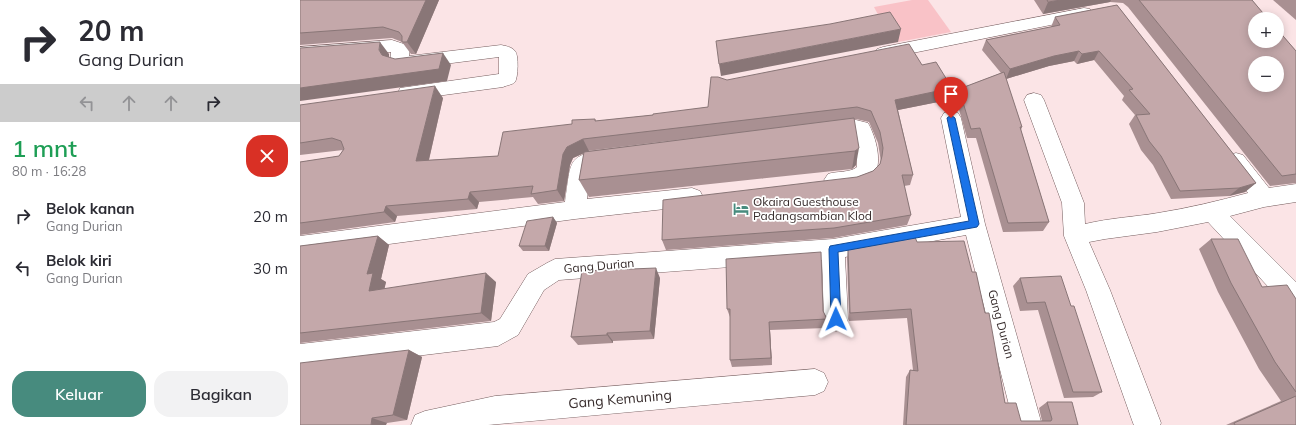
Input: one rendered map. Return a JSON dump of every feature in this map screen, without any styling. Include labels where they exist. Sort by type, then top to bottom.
[{"type":"street","points":[[868,55],[1102,9]]},
{"type":"street","points":[[300,53],[392,46],[400,49],[399,62],[405,63],[502,51],[508,54],[508,77],[503,80],[392,96]]},
{"type":"street","points":[[1034,100],[1072,203],[1075,236],[1098,290],[1147,423]]},
{"type":"street","name":"Gang Durian","points":[[951,118],[974,224],[1028,425]]},
{"type":"street","points":[[809,133],[856,127],[861,128],[869,163],[868,170],[863,175],[855,178],[816,183]]},
{"type":"street","points":[[1223,144],[1264,198]]},
{"type":"street","points":[[575,210],[581,165],[589,160],[628,155]]},
{"type":"street","points":[[1075,236],[1105,229],[1157,224],[1212,212],[1264,198],[1296,192]]},
{"type":"street","points":[[300,246],[575,210],[715,194]]},
{"type":"street","points":[[1212,212],[1296,299]]},
{"type":"street","name":"Gang Durian","points":[[300,357],[498,334],[509,327],[536,282],[555,270],[833,249],[974,224]]},
{"type":"street","points":[[833,249],[836,319]]},
{"type":"street","name":"Gang Kemuning","points":[[425,425],[495,410],[816,382]]},
{"type":"shaded area","points":[[912,0],[928,0],[951,32],[893,43],[874,7]]},
{"type":"building","points":[[300,0],[426,0],[407,42],[402,42],[402,36],[399,32],[383,27],[300,33]]},
{"type":"building","points":[[1047,0],[1061,0],[1048,2]]},
{"type":"building","points":[[1139,0],[1252,0],[1262,12],[1248,12],[1248,48],[1284,48],[1284,37],[1296,51],[1296,174],[1282,176]]},
{"type":"building","points":[[1117,5],[1256,183],[1239,188],[1180,191],[1161,156],[1149,141],[1136,115],[1150,114],[1129,90],[1133,89],[1099,51],[1082,54],[1079,51],[1054,56],[1010,69],[986,40],[1060,25],[1055,17]]},
{"type":"building","points":[[890,12],[901,29],[719,64],[716,41],[830,24]]},
{"type":"building","points":[[380,42],[379,50],[382,55],[395,59],[443,53],[439,69],[300,88],[300,48]]},
{"type":"building","points":[[909,44],[922,65],[936,62],[952,88],[895,100],[913,175],[902,175],[911,215],[834,228],[662,240],[663,200],[857,177],[873,171],[880,164],[882,156],[883,148],[880,132],[871,111],[857,107],[583,139],[567,147],[563,154],[557,190],[531,194],[533,186],[470,192],[468,199],[386,206],[384,212],[300,223],[300,162],[339,156],[344,149],[341,141],[332,138],[300,143],[300,105],[435,86],[416,161],[498,156],[503,132],[572,124],[572,120],[595,119],[595,121],[708,107],[711,77],[718,77],[727,80]]},
{"type":"building","points":[[1004,72],[1022,127],[1020,127],[1049,222],[1008,223],[980,128],[971,129],[959,89]]},
{"type":"building","points":[[854,118],[859,148],[855,151],[579,180],[584,152]]},
{"type":"building","points":[[553,217],[545,246],[519,246],[527,221]]},
{"type":"building","points":[[378,236],[367,274],[373,273],[369,291],[486,273],[481,313],[300,333],[300,246]]},
{"type":"building","points":[[915,237],[917,242],[964,241],[972,272],[976,272],[985,313],[989,313],[1005,403],[1016,403],[1021,421],[1051,421],[1052,419],[1047,402],[1072,402],[1078,425],[906,425],[910,370],[918,371],[911,309],[850,313],[848,249]]},
{"type":"building","points":[[1211,239],[1238,239],[1262,287],[1287,285],[1296,299],[1296,392],[1275,362],[1231,283]]},
{"type":"building","points":[[821,252],[823,311],[827,319],[769,322],[771,358],[730,360],[730,309],[727,309],[726,259]]},
{"type":"building","points":[[656,268],[650,331],[607,333],[607,335],[571,337],[582,271]]},
{"type":"building","points":[[1061,276],[1071,306],[1074,306],[1102,392],[1073,392],[1045,302],[1027,303],[1020,278]]},
{"type":"building","points":[[409,350],[393,415],[372,418],[371,425],[300,425],[300,363]]},
{"type":"building","points":[[1296,396],[1296,425],[1235,425],[1234,423]]},
{"type":"place","name":"Okaira Guesthouse Padangsambian Klod","points":[[741,209]]},
{"type":"route","points":[[836,319],[836,285],[833,249],[974,224],[951,118]]}]
